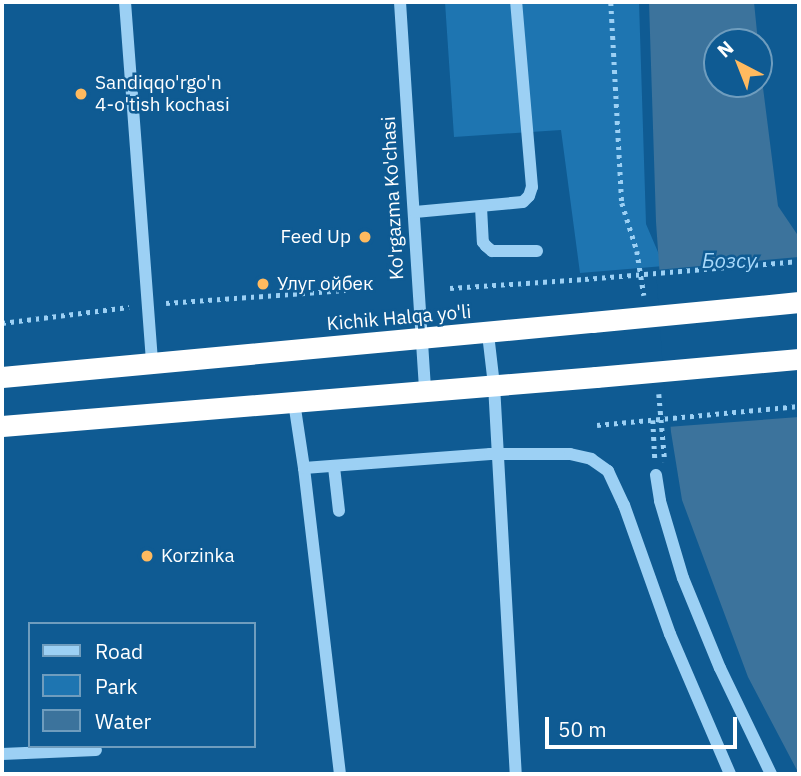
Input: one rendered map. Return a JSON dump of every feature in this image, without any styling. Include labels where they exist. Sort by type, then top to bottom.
[{"type":"highway","name":"Kichik Halqa yo'li","points":[[2,377],[488,334],[799,302]]},
{"type":"highway","points":[[2,426],[799,359]]},
{"type":"street","points":[[125,2],[152,363]]},
{"type":"street","name":"Ko'rgazma Ko'chasi","points":[[400,2],[425,391]]},
{"type":"street","points":[[415,212],[523,202],[532,187],[516,2]]},
{"type":"street","points":[[481,207],[483,242],[492,251],[537,251]]},
{"type":"street","points":[[488,334],[494,385],[516,774]]},
{"type":"street","points":[[294,402],[340,774]]},
{"type":"street","points":[[304,468],[497,454],[570,454],[591,459],[608,471],[624,505],[670,634],[730,774]]},
{"type":"street","points":[[334,467],[339,511]]},
{"type":"street","points":[[656,475],[660,501],[683,578],[720,668],[771,774]]},
{"type":"street","points":[[2,754],[96,750]]},
{"type":"path","points":[[611,2],[622,203],[637,251],[646,306]]},
{"type":"path","points":[[450,288],[799,261]]},
{"type":"path","points":[[2,323],[146,304],[346,290]]},
{"type":"path","points":[[653,419],[656,475],[666,474],[658,387]]},
{"type":"path","points":[[597,425],[799,406]]},
{"type":"green space","points":[[445,2],[639,2],[646,224],[664,266],[580,273],[561,130],[454,137]]},
{"type":"water","name":"Бозсу","points":[[649,2],[754,2],[757,28],[703,28],[703,98],[764,98],[778,206],[799,237],[799,774],[748,677],[682,500],[671,432],[656,222]]},
{"type":"pier","points":[[799,257],[799,417],[667,427],[656,270]]},
{"type":"place","name":"Sandiqqo'rgo'n 4-o'tish kochasi","points":[[81,94]]},
{"type":"place","name":"Feed Up","points":[[365,237]]},
{"type":"place","name":"Улуг ойбек","points":[[263,284]]},
{"type":"place","name":"Korzinka","points":[[147,556]]}]
